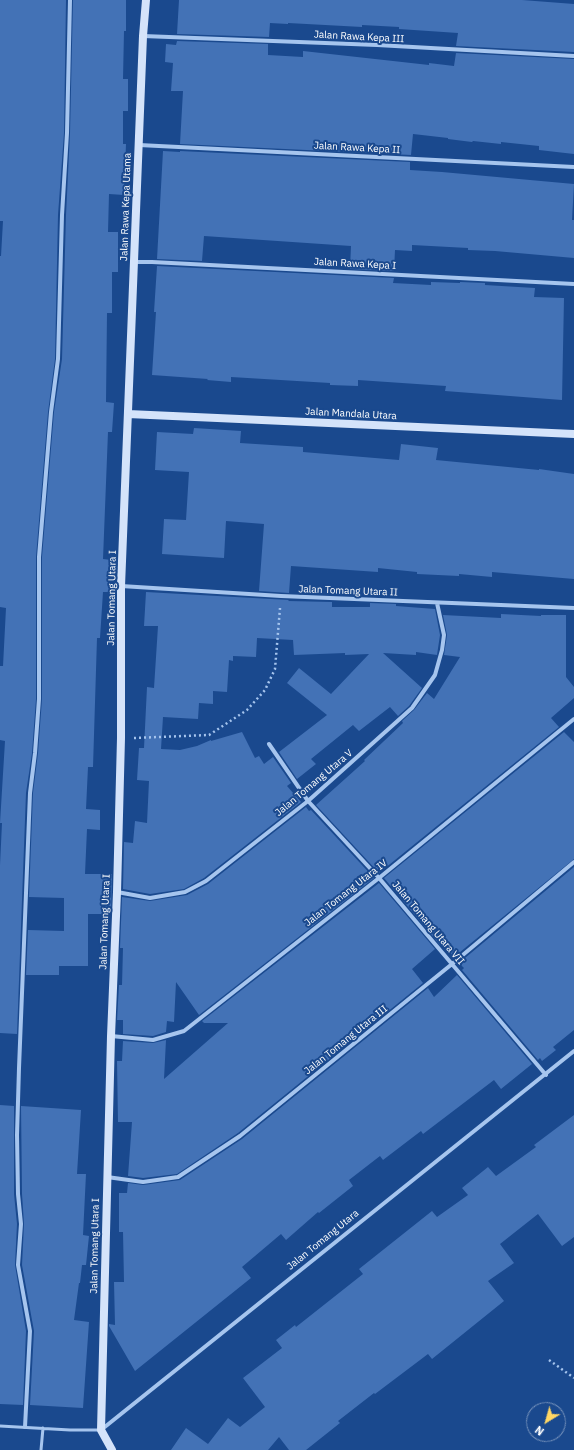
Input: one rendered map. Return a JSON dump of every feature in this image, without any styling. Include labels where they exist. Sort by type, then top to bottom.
[{"type":"street","points":[[25,1427],[30,1331],[18,1264],[21,1224],[18,1194],[17,1135],[19,1068],[30,793],[39,699],[38,557],[51,412],[58,359],[62,215],[67,133],[70,0]]},
{"type":"street","name":"Jalan Rawa Kepa Utama","points":[[128,414],[143,36],[146,0]]},
{"type":"street","name":"Jalan Rawa Kepa III","points":[[143,36],[369,45],[574,56]]},
{"type":"street","name":"Jalan Rawa Kepa II","points":[[139,145],[574,167]]},
{"type":"street","name":"Jalan Rawa Kepa I","points":[[134,262],[574,284]]},
{"type":"street","name":"Jalan Mandala Utara","points":[[128,414],[574,434]]},
{"type":"street","name":"Jalan Tomang Utara I","points":[[101,1430],[110,1036],[117,892],[121,738],[121,586],[128,414]]},
{"type":"street","name":"Jalan Tomang Utara II","points":[[121,586],[281,596],[574,608]]},
{"type":"street","name":"Jalan Tomang Utara V","points":[[117,892],[150,898],[185,892],[206,881],[308,801],[412,708],[434,675],[442,650],[444,635],[437,603]]},
{"type":"street","name":"Jalan Tomang Utara IV","points":[[110,1036],[153,1040],[184,1031],[379,878],[574,719]]},
{"type":"street","name":"Jalan Tomang Utara VII","points":[[269,744],[308,801],[379,878],[546,1074]]},
{"type":"street","name":"Jalan Tomang Utara III","points":[[107,1177],[143,1182],[178,1177],[240,1136],[452,964],[574,862]]},
{"type":"street","name":"Jalan Tomang Utara","points":[[101,1430],[574,1051]]},
{"type":"street","points":[[101,1430],[112,1450]]},
{"type":"lane","points":[[0,1426],[101,1430]]},
{"type":"lane","points":[[41,1450],[43,1428]]},
{"type":"path","points":[[121,738],[209,735],[247,710],[265,690],[275,668],[281,596]]},
{"type":"path","points":[[549,1360],[574,1378]]},
{"type":"building","points":[[0,0],[66,0],[64,133],[58,215],[55,359],[48,412],[36,557],[36,699],[32,753],[26,793],[17,1034],[0,1033],[0,865],[2,823],[0,823],[5,741],[0,740],[0,666],[3,666],[6,608],[0,607],[0,256],[3,221],[0,221]]},
{"type":"building","points":[[73,0],[126,0],[123,79],[128,79],[128,111],[123,111],[123,144],[126,144],[124,195],[109,194],[108,232],[118,232],[118,272],[112,272],[112,313],[107,313],[106,402],[114,403],[112,432],[108,432],[103,559],[111,560],[109,592],[103,592],[100,638],[97,638],[93,767],[88,767],[86,809],[100,810],[100,830],[87,829],[85,874],[112,874],[111,914],[88,914],[88,966],[59,966],[59,975],[26,975],[28,930],[64,931],[64,898],[29,897],[33,793],[42,699],[42,557],[54,412],[62,359]]},
{"type":"building","points":[[179,0],[522,0],[574,4],[574,52],[456,46],[458,33],[362,25],[362,27],[270,23],[269,37],[177,34]]},
{"type":"building","points":[[177,41],[268,44],[268,55],[303,57],[303,51],[429,65],[429,63],[454,66],[456,53],[574,59],[574,154],[539,150],[539,146],[501,142],[501,144],[472,142],[413,134],[411,155],[180,144],[183,91],[171,91],[173,63],[165,62],[166,44],[176,45]]},
{"type":"building","points":[[163,151],[410,162],[410,170],[574,184],[572,220],[574,220],[574,258],[468,250],[468,248],[412,245],[412,251],[395,250],[394,271],[350,269],[351,246],[204,236],[202,261],[157,259]]},
{"type":"building","points":[[157,266],[394,278],[393,283],[431,285],[431,282],[460,282],[535,288],[534,297],[564,298],[562,400],[445,391],[446,386],[358,380],[358,386],[231,377],[231,382],[152,375]]},
{"type":"building","points":[[194,428],[241,431],[240,443],[303,447],[303,452],[399,460],[401,444],[438,448],[436,460],[539,469],[574,474],[574,579],[492,572],[492,577],[459,574],[459,576],[417,574],[417,572],[378,568],[378,572],[291,566],[289,593],[259,591],[264,524],[226,521],[224,558],[162,554],[164,519],[186,520],[189,472],[155,470],[157,432],[193,434]]},
{"type":"building","points":[[146,592],[289,600],[288,601],[332,602],[332,607],[370,607],[370,603],[396,604],[396,606],[435,609],[440,635],[437,655],[416,652],[416,655],[383,653],[422,688],[409,706],[398,716],[390,707],[359,731],[353,725],[311,759],[316,764],[297,779],[279,752],[327,715],[287,683],[299,668],[331,694],[369,654],[345,655],[345,653],[294,655],[293,640],[257,638],[256,657],[233,656],[233,661],[229,660],[227,692],[213,691],[213,704],[199,703],[198,719],[163,717],[161,749],[180,750],[242,732],[255,758],[259,756],[264,764],[273,757],[291,783],[287,786],[301,802],[204,878],[184,889],[150,894],[123,889],[124,842],[133,843],[135,821],[147,823],[149,781],[137,780],[139,748],[144,748],[147,687],[154,688],[158,626],[144,626]]},
{"type":"building","points":[[501,614],[541,616],[566,615],[566,677],[574,687],[574,698],[551,718],[559,727],[379,873],[316,805],[365,761],[364,760],[403,723],[402,721],[414,710],[427,693],[434,699],[460,657],[444,655],[447,635],[443,615],[501,618]]},
{"type":"building","points":[[564,732],[574,742],[574,859],[454,957],[442,944],[440,945],[384,878]]},
{"type":"building","points":[[306,807],[309,811],[311,810],[374,878],[199,1015],[176,982],[174,1022],[167,1021],[166,1032],[153,1036],[123,1034],[123,1020],[117,1020],[119,985],[122,985],[123,948],[120,948],[122,897],[150,901],[187,895],[208,884]]},
{"type":"building","points":[[574,867],[574,1030],[553,1047],[556,1050],[542,1061],[540,1058],[538,1060],[462,970],[464,968],[459,963]]},
{"type":"building","points":[[379,883],[435,949],[412,969],[423,983],[238,1133],[177,1174],[143,1178],[128,1176],[132,1122],[118,1122],[117,1061],[122,1061],[123,1041],[153,1043],[166,1040],[164,1079],[228,1023],[204,1023],[202,1021]]},
{"type":"building","points":[[457,975],[532,1064],[501,1089],[494,1080],[423,1134],[421,1131],[383,1160],[380,1156],[349,1180],[353,1186],[319,1213],[318,1212],[286,1240],[281,1234],[242,1267],[251,1278],[135,1371],[109,1326],[109,1324],[115,1325],[114,1282],[124,1282],[123,1232],[119,1232],[119,1193],[127,1193],[128,1183],[143,1185],[180,1180],[242,1139],[428,988],[434,997]]},
{"type":"building","points":[[0,1105],[14,1106],[14,1194],[17,1224],[15,1265],[26,1331],[23,1405],[0,1404]]},
{"type":"building","points":[[21,1106],[81,1110],[77,1174],[86,1174],[83,1235],[89,1236],[86,1265],[82,1265],[74,1320],[89,1322],[83,1408],[30,1405],[34,1331],[22,1265],[24,1224],[22,1194]]},
{"type":"building","points":[[574,1115],[574,1237],[562,1246],[538,1214],[500,1244],[514,1263],[488,1281],[504,1301],[432,1359],[428,1354],[375,1394],[374,1393],[338,1421],[340,1423],[306,1450],[289,1450],[279,1437],[268,1450],[171,1450],[186,1428],[208,1444],[228,1418],[240,1427],[265,1407],[243,1378],[282,1348],[276,1340],[295,1325],[296,1327],[363,1274],[359,1269],[432,1211],[437,1217],[468,1195],[462,1188],[488,1167],[496,1176],[536,1147],[534,1145]]}]
